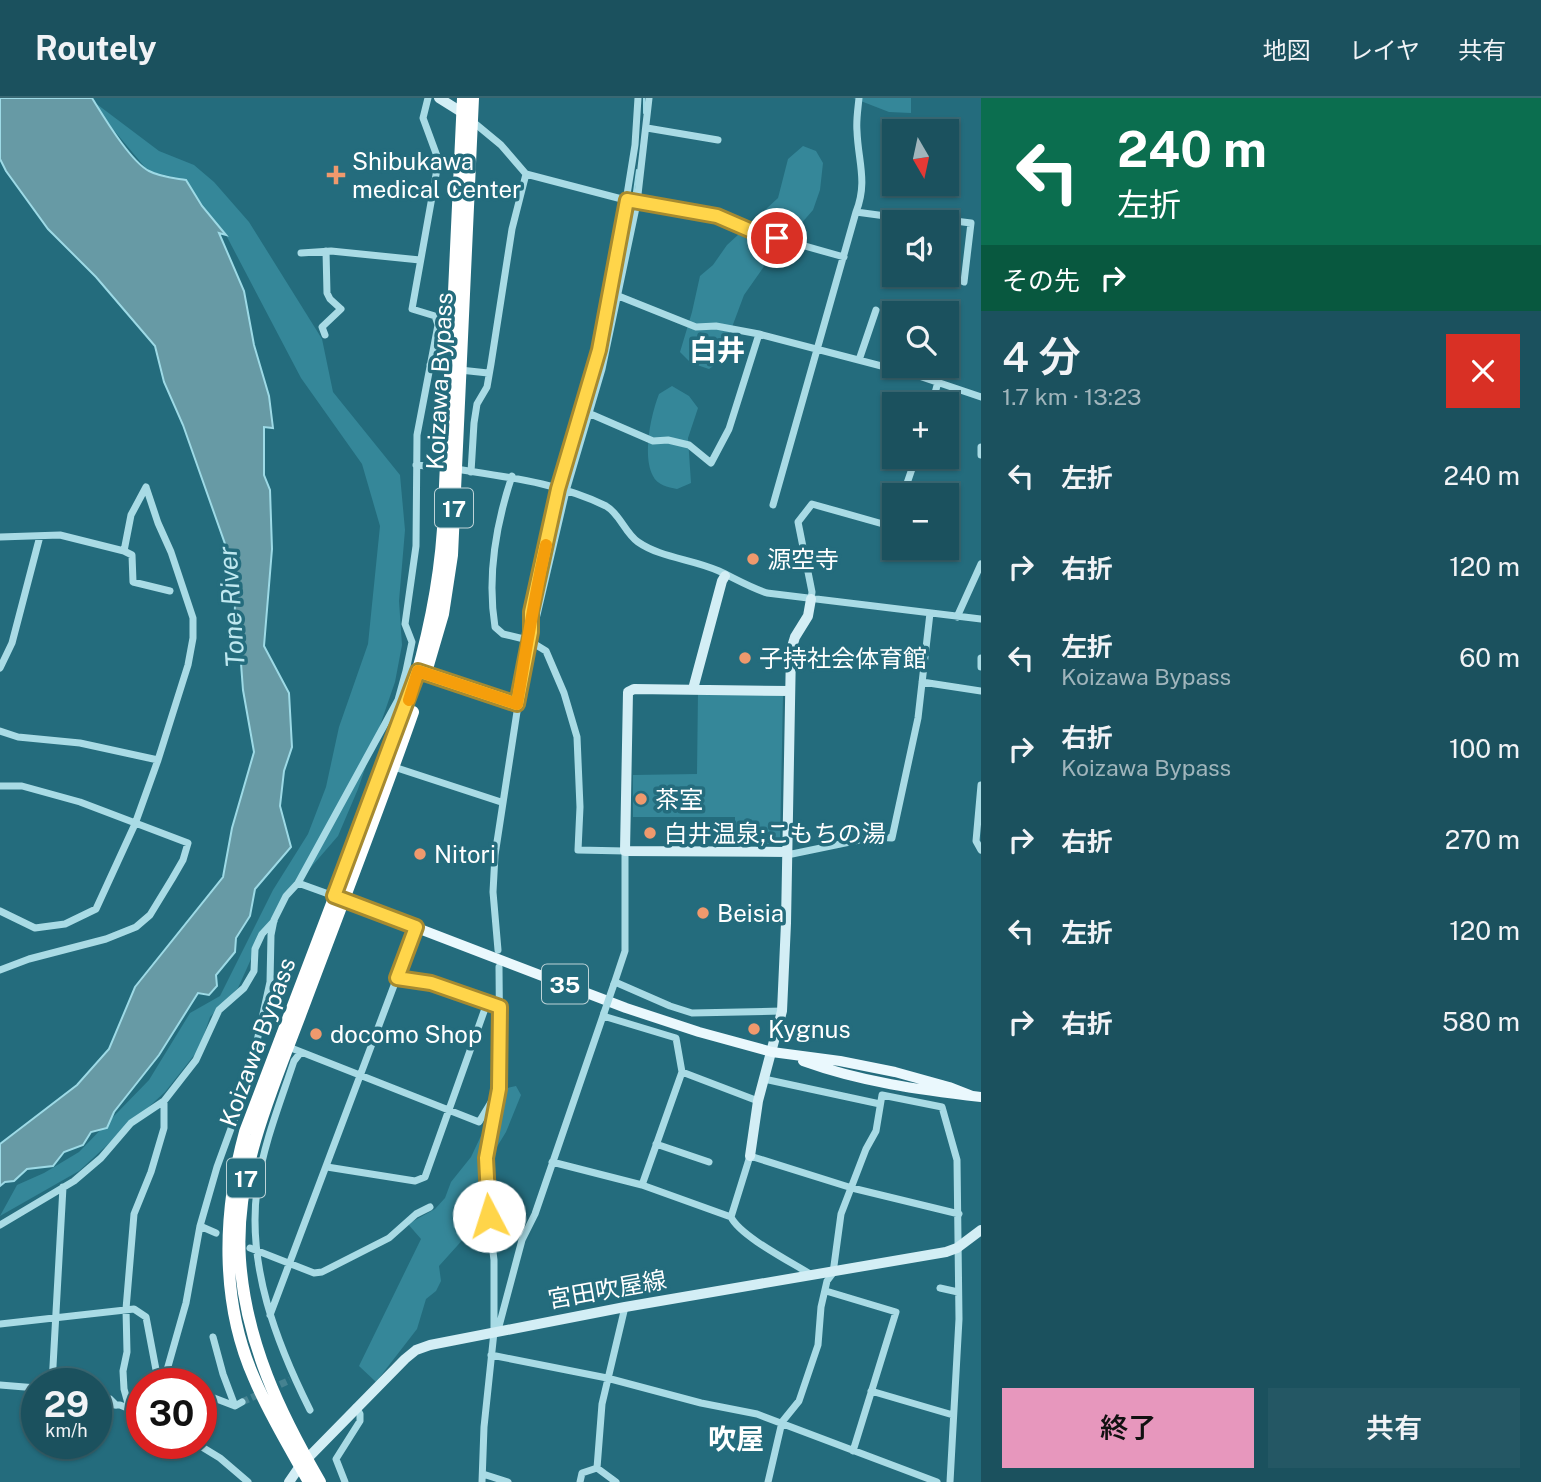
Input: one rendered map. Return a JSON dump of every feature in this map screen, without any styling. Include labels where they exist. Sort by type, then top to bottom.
[{"type":"highway","name":"Koizawa Bypass","points":[[339,898],[394,767],[422,673],[438,583],[451,468],[467,117],[463,98]]},
{"type":"highway","name":"Koizawa Bypass","points":[[467,117],[473,98]]},
{"type":"highway","name":"Koizawa Bypass","points":[[320,1482],[303,1463],[253,1378],[237,1330],[229,1284],[231,1206],[238,1157],[245,1132],[289,1047],[339,898],[422,673]]},
{"type":"highway","name":"Koizawa Bypass","points":[[303,1463],[309,1482]]},
{"type":"main road","name":"35","points":[[339,898],[626,1008],[772,1052],[840,1060],[895,1072],[976,1097]]},
{"type":"street","points":[[168,1368],[186,1303],[200,1226],[217,1167],[248,1082],[270,982],[274,920],[286,895],[298,883],[398,700],[412,642],[405,624],[416,546],[417,435],[438,320],[435,316],[412,309],[437,169],[437,156],[423,118],[428,98]]},
{"type":"street","points":[[439,98],[501,145],[526,174],[632,202],[717,216],[754,232],[844,257]]},
{"type":"street","points":[[632,202],[638,98]]},
{"type":"street","points":[[498,950],[493,892],[495,855],[501,802],[529,636],[545,584],[562,490],[585,412],[614,295],[647,128],[649,98]]},
{"type":"street","points":[[773,505],[862,196],[857,132],[859,98]]},
{"type":"street","points":[[647,128],[718,140]]},
{"type":"street","points":[[471,472],[477,404],[488,381],[512,229],[526,174]]},
{"type":"street","points":[[856,212],[893,217],[923,216],[971,223],[964,282]]},
{"type":"street","points":[[301,253],[326,251],[420,260]]},
{"type":"street","points":[[325,335],[322,327],[341,309],[327,293],[326,251]]},
{"type":"street","points":[[614,295],[696,327],[716,326],[759,334],[939,382],[981,397]]},
{"type":"street","points":[[859,360],[876,310]]},
{"type":"street","points":[[585,412],[653,441],[668,440],[689,445],[711,463],[729,429],[759,334]]},
{"type":"street","points":[[430,365],[488,373]]},
{"type":"street","points":[[936,392],[939,382]]},
{"type":"street","points":[[981,447],[981,455]]},
{"type":"street","points":[[416,465],[512,476],[562,490],[608,507],[638,542],[659,552],[721,572],[767,593],[981,619]]},
{"type":"street","points":[[512,476],[501,507],[497,529],[493,581],[494,619],[499,631],[529,636],[546,651],[564,693],[577,737],[580,807],[578,850],[792,854],[874,837],[891,838],[918,718],[930,613]]},
{"type":"street","points":[[0,911],[35,928],[65,924],[96,909],[135,824],[158,760],[187,665],[193,638],[193,618],[146,487],[131,515],[124,551]]},
{"type":"street","points":[[731,1217],[750,1156],[758,1101],[782,1011],[791,650],[794,637],[808,616],[812,592],[798,522],[812,503],[882,524]]},
{"type":"street","points":[[0,668],[12,643],[40,536]]},
{"type":"street","points":[[0,537],[71,537],[124,551],[132,555],[133,582],[170,590]]},
{"type":"street","points":[[957,617],[981,564]]},
{"type":"street","points":[[693,689],[725,576]]},
{"type":"street","points":[[981,659],[981,667]]},
{"type":"street","points":[[422,673],[517,704]]},
{"type":"street","points":[[922,681],[981,691]]},
{"type":"street","points":[[508,1482],[482,1478],[484,1427],[496,1331],[522,1240],[535,1214],[625,951],[628,692],[634,689],[790,691]]},
{"type":"street","points":[[0,730],[18,737],[80,743],[158,760]]},
{"type":"street","points":[[394,767],[501,802]]},
{"type":"street","points":[[981,785],[975,841],[981,850]]},
{"type":"street","points":[[0,786],[22,786],[80,802],[135,824],[173,835],[188,843],[183,860],[144,922],[106,939],[29,959],[0,970]]},
{"type":"street","points":[[298,883],[339,898]]},
{"type":"street","points":[[0,1225],[74,1181],[101,1158],[131,1124],[164,1101],[196,1060],[219,1010],[244,988],[254,971],[255,949],[262,934],[274,920]]},
{"type":"street","points":[[270,1315],[416,927]]},
{"type":"street","points":[[496,1331],[494,1260],[486,1194],[486,1158],[499,1089],[499,967]]},
{"type":"street","points":[[397,978],[431,983],[500,1007]]},
{"type":"street","points":[[614,983],[692,1013],[782,1011]]},
{"type":"street","points":[[327,1167],[415,1181],[425,1177],[487,1003]]},
{"type":"street","points":[[604,1015],[676,1038],[682,1072],[642,1185]]},
{"type":"street","points":[[289,1047],[479,1122],[499,1089]]},
{"type":"street","points":[[289,1047],[294,1061],[265,1146],[257,1191],[254,1249],[270,1315],[293,1380],[310,1409]]},
{"type":"street","points":[[682,1072],[758,1101]]},
{"type":"street","points":[[764,1079],[880,1104]]},
{"type":"street","points":[[768,1482],[782,1422],[799,1401],[818,1345],[821,1307],[827,1291],[827,1281],[833,1273],[841,1214],[866,1149],[876,1131],[882,1095],[942,1107],[957,1160],[958,1292],[950,1482]]},
{"type":"street","points":[[126,1398],[123,1371],[127,1352],[126,1309],[134,1214],[151,1172],[163,1128],[164,1101]]},
{"type":"street","points":[[656,1144],[709,1163]]},
{"type":"street","points":[[750,1156],[852,1188],[958,1214]]},
{"type":"street","points":[[552,1162],[642,1185],[731,1217],[755,1240],[810,1275]]},
{"type":"street","points":[[53,1368],[63,1187]]},
{"type":"street","points":[[254,1249],[314,1273],[322,1272],[389,1238],[416,1214],[430,1208]]},
{"type":"street","points":[[200,1226],[216,1233]]},
{"type":"street","name":"宮田吹屋線","points":[[289,1482],[303,1463],[356,1407],[416,1350],[496,1331],[625,1307],[946,1252],[957,1248],[981,1230]]},
{"type":"street","points":[[940,1288],[958,1292]]},
{"type":"street","points":[[827,1291],[896,1312],[853,1451]]},
{"type":"street","points":[[597,1468],[602,1404],[625,1307]]},
{"type":"street","points":[[0,1324],[134,1309],[146,1317],[154,1368]]},
{"type":"street","points":[[214,1337],[223,1374],[239,1404],[217,1398]]},
{"type":"street","points":[[491,1355],[607,1378],[701,1403],[757,1414],[937,1482]]},
{"type":"street","points":[[0,1385],[21,1387]]},
{"type":"street","points":[[871,1391],[953,1415]]},
{"type":"street","points":[[112,1401],[116,1405]]},
{"type":"street","points":[[112,1405],[126,1407]]},
{"type":"street","points":[[345,1482],[336,1459],[360,1420],[356,1407]]},
{"type":"street","points":[[217,1456],[248,1482]]},
{"type":"street","points":[[580,1482],[582,1473],[597,1468]]},
{"type":"street","points":[[597,1468],[616,1482]]},
{"type":"shaded area","points":[[0,98],[92,98],[134,158],[153,173],[186,180],[202,206],[226,235],[219,233],[244,291],[254,345],[269,396],[273,428],[264,427],[264,475],[270,490],[272,549],[264,646],[289,693],[292,747],[284,771],[280,806],[291,847],[255,889],[250,916],[236,938],[235,952],[216,975],[217,986],[209,995],[198,993],[159,1055],[114,1112],[107,1128],[91,1132],[83,1145],[64,1152],[53,1166],[27,1169],[14,1181],[0,1186],[0,1144],[77,1085],[109,1049],[135,987],[223,877],[232,828],[254,752],[243,690],[240,650],[234,634],[236,575],[183,425],[164,382],[155,346],[96,277],[48,229],[6,171],[0,159]]},
{"type":"shaded area","points":[[853,98],[911,98],[911,113],[889,112]]},
{"type":"shaded area","points":[[94,102],[159,151],[194,165],[214,182],[249,222],[322,339],[333,392],[400,475],[405,530],[399,601],[402,645],[395,682],[358,789],[338,836],[286,896],[261,937],[238,988],[210,1017],[199,1049],[165,1092],[79,1171],[0,1216],[17,1185],[79,1152],[149,1080],[190,1013],[220,996],[273,890],[308,834],[326,787],[339,727],[368,644],[380,526],[362,464],[301,378],[226,235],[202,206],[186,180],[148,171]]},
{"type":"shaded area","points":[[803,146],[816,151],[823,163],[820,190],[813,210],[765,265],[744,295],[719,362],[709,369],[691,363],[680,352],[700,276],[713,265],[727,245],[778,198],[788,159]]},
{"type":"shaded area","points":[[672,386],[689,396],[698,408],[688,438],[691,483],[677,489],[657,482],[648,458],[649,435],[656,402],[659,394]]},
{"type":"shaded area","points":[[698,692],[783,695],[780,844],[735,844],[735,817],[633,817],[633,775],[697,774]]},
{"type":"shaded area","points":[[516,1086],[521,1095],[506,1132],[492,1155],[483,1193],[484,1204],[470,1218],[466,1236],[439,1266],[441,1281],[436,1291],[426,1299],[417,1329],[376,1382],[359,1366],[421,1239],[408,1224],[435,1209],[445,1198],[451,1182],[471,1157],[503,1089]]},
{"type":"waterway","points":[[644,98],[644,113]]},
{"type":"waterway","points":[[633,199],[637,170]]},
{"type":"waterway","points":[[616,282],[632,205]]},
{"type":"waterway","points":[[586,408],[599,362]]},
{"type":"waterway","points":[[563,485],[585,413]]},
{"type":"tunnel","points":[[242,1402],[290,1380]]},
{"type":"slow traffic","points":[[409,700],[418,671],[517,704],[531,632],[531,612],[546,545]]},
{"type":"place","name":"Shibukawa medical Center","points":[[336,175]]},
{"type":"place","name":"源空寺","points":[[753,559]]},
{"type":"place","name":"子持社会体育館","points":[[745,658]]},
{"type":"place","name":"茶室","points":[[641,799]]},
{"type":"place","name":"白井温泉;こもちの湯","points":[[650,833]]},
{"type":"place","name":"Nitori","points":[[420,854]]},
{"type":"place","name":"Beisia","points":[[703,913]]},
{"type":"place","name":"Kygnus","points":[[754,1029]]},
{"type":"place","name":"docomo Shop","points":[[316,1034]]},
{"type":"district","name":"白井","points":[[717,349]]},
{"type":"district","name":"吹屋","points":[[736,1438]]},
{"type":"route","points":[[489,1216],[486,1158],[499,1089],[500,1007],[431,983],[397,978],[416,927],[334,896],[408,704],[418,671],[517,704],[531,632],[531,612],[558,489],[599,350],[627,200],[637,204],[717,216],[754,232],[777,238]]},
{"type":"water label","name":"Tone River","points":[[231,607]]}]
